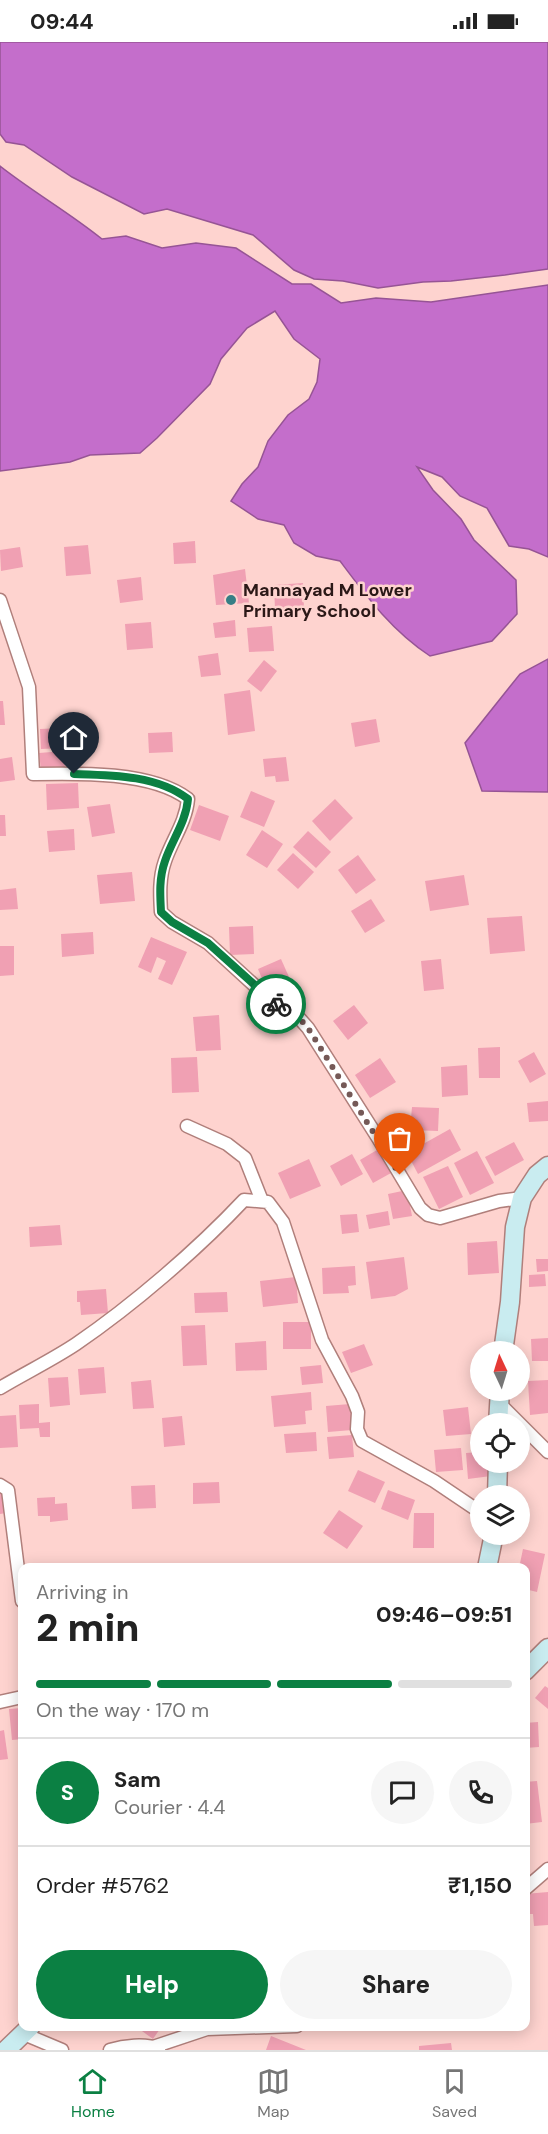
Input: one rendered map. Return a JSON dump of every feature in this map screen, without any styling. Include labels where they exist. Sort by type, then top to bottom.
[{"type":"main road","points":[[505,1341],[510,1302],[515,1227],[522,1198],[537,1175],[548,1166]]},
{"type":"main road","points":[[488,1563],[492,1545]]},
{"type":"main road","points":[[530,1666],[548,1648]]},
{"type":"main road","points":[[6,2050],[26,2031]]},
{"type":"street","points":[[0,600],[29,687],[33,774],[111,775],[177,791],[188,799],[187,811],[165,861],[160,888],[161,912],[172,922],[208,943],[266,996],[299,1018],[308,1028],[420,1208],[428,1215],[434,1218],[451,1216],[499,1201],[522,1198]]},
{"type":"street","points":[[187,1126],[227,1144],[245,1158],[262,1201]]},
{"type":"street","points":[[0,1388],[76,1344],[132,1302],[213,1231],[244,1200],[268,1202],[284,1222],[322,1340],[358,1412],[357,1429],[362,1442],[434,1481],[470,1505]]},
{"type":"street","points":[[503,1401],[548,1452]]},
{"type":"street","points":[[0,1485],[8,1490],[18,1569]]},
{"type":"street","points":[[0,1702],[18,1698]]},
{"type":"street","points":[[530,1885],[548,1869]]},
{"type":"street","points":[[29,2031],[62,2050]]},
{"type":"street","points":[[110,2050],[119,2047],[158,2048],[202,2031]]},
{"type":"shaded area","points":[[0,42],[548,42],[548,269],[378,288],[343,281],[314,279],[294,270],[253,235],[167,209],[144,214],[72,177],[24,145],[6,142],[0,134]]},
{"type":"shaded area","points":[[0,166],[102,239],[126,236],[162,248],[196,243],[236,248],[292,284],[311,284],[341,303],[376,298],[431,302],[548,285],[548,557],[529,549],[509,546],[487,508],[460,496],[442,477],[417,467],[433,490],[461,519],[474,540],[516,580],[517,614],[492,641],[430,656],[392,624],[340,561],[316,556],[294,543],[284,525],[258,519],[231,501],[242,484],[258,467],[268,441],[288,415],[309,399],[317,382],[320,359],[294,339],[275,311],[247,328],[221,359],[210,384],[140,453],[90,455],[70,462],[0,471]]},
{"type":"shaded area","points":[[548,659],[548,792],[482,791],[465,743],[520,674]]},
{"type":"building","points":[[195,541],[196,563],[174,564],[173,543]]},
{"type":"building","points":[[88,545],[91,574],[66,576],[64,547]]},
{"type":"building","points":[[20,547],[23,567],[1,571],[0,550]]},
{"type":"building","points":[[245,569],[249,603],[216,605],[213,575]]},
{"type":"building","points":[[141,577],[143,600],[120,603],[117,580]]},
{"type":"building","points":[[303,583],[304,608],[275,609],[274,585]]},
{"type":"building","points":[[235,620],[236,636],[215,638],[213,623]]},
{"type":"building","points":[[151,622],[153,648],[127,650],[125,624]]},
{"type":"building","points":[[272,626],[274,651],[249,652],[247,628]]},
{"type":"building","points":[[218,653],[221,675],[201,677],[198,656]]},
{"type":"building","points":[[264,660],[277,671],[261,692],[247,681]]},
{"type":"building","points":[[250,690],[255,731],[228,735],[224,694]]},
{"type":"building","points":[[0,701],[3,701],[5,725],[0,725]]},
{"type":"building","points":[[376,719],[380,742],[355,747],[351,723]]},
{"type":"building","points":[[62,728],[63,748],[41,749],[40,729]]},
{"type":"building","points":[[172,732],[173,752],[149,753],[148,733]]},
{"type":"building","points":[[64,751],[65,768],[41,770],[39,753]]},
{"type":"building","points":[[12,757],[15,780],[0,782],[0,759]]},
{"type":"building","points":[[286,757],[289,781],[276,782],[275,776],[265,777],[263,759]]},
{"type":"building","points":[[78,783],[79,808],[47,810],[46,784]]},
{"type":"building","points":[[251,791],[275,801],[264,827],[240,817]]},
{"type":"building","points":[[335,799],[353,818],[330,841],[312,821]]},
{"type":"building","points":[[110,804],[115,833],[92,837],[87,807]]},
{"type":"building","points":[[199,805],[229,816],[220,841],[190,830]]},
{"type":"building","points":[[0,815],[5,815],[6,836],[0,836]]},
{"type":"building","points":[[74,829],[75,850],[49,852],[47,831]]},
{"type":"building","points":[[262,830],[283,844],[267,868],[246,855]]},
{"type":"building","points":[[308,831],[331,852],[316,868],[293,847]]},
{"type":"building","points":[[293,853],[314,872],[298,889],[277,870]]},
{"type":"building","points":[[358,855],[376,880],[356,894],[338,870]]},
{"type":"building","points":[[132,872],[135,901],[100,904],[97,875]]},
{"type":"building","points":[[464,875],[469,905],[430,911],[425,881]]},
{"type":"building","points":[[16,888],[18,909],[0,910],[0,890]]},
{"type":"building","points":[[371,899],[385,921],[365,933],[351,911]]},
{"type":"building","points":[[522,916],[525,951],[490,954],[487,918]]},
{"type":"building","points":[[253,926],[254,954],[230,955],[229,927]]},
{"type":"building","points":[[93,932],[94,954],[62,957],[61,934]]},
{"type":"building","points":[[151,937],[187,952],[172,985],[158,979],[166,961],[157,957],[151,973],[138,967]]},
{"type":"building","points":[[0,946],[14,946],[14,975],[0,976]]},
{"type":"building","points":[[281,959],[289,977],[266,988],[258,969]]},
{"type":"building","points":[[441,959],[444,989],[424,991],[421,961]]},
{"type":"building","points":[[354,1005],[368,1023],[348,1040],[333,1021]]},
{"type":"building","points":[[219,1015],[221,1050],[196,1051],[193,1017]]},
{"type":"building","points":[[500,1047],[500,1078],[479,1078],[478,1048]]},
{"type":"building","points":[[534,1052],[546,1074],[530,1083],[518,1061]]},
{"type":"building","points":[[197,1057],[199,1092],[172,1093],[171,1058]]},
{"type":"building","points":[[380,1058],[396,1082],[370,1098],[355,1075]]},
{"type":"building","points":[[467,1065],[468,1095],[442,1097],[441,1067]]},
{"type":"building","points":[[548,1101],[548,1121],[529,1122],[527,1103]]},
{"type":"building","points":[[412,1107],[439,1108],[438,1131],[410,1130]]},
{"type":"building","points":[[450,1129],[461,1150],[418,1174],[407,1153]]},
{"type":"building","points":[[514,1142],[524,1160],[495,1176],[485,1157]]},
{"type":"building","points":[[377,1150],[391,1173],[373,1183],[360,1160]]},
{"type":"building","points":[[477,1151],[494,1183],[470,1195],[454,1163]]},
{"type":"building","points":[[352,1154],[363,1174],[341,1186],[330,1166]]},
{"type":"building","points":[[309,1159],[321,1186],[290,1199],[278,1173]]},
{"type":"building","points":[[448,1166],[463,1197],[439,1209],[423,1177]]},
{"type":"building","points":[[407,1190],[412,1216],[393,1219],[388,1194]]},
{"type":"building","points":[[388,1211],[390,1225],[369,1229],[366,1215]]},
{"type":"building","points":[[357,1214],[359,1232],[342,1234],[340,1215]]},
{"type":"building","points":[[60,1225],[62,1245],[30,1247],[29,1227]]},
{"type":"building","points":[[497,1241],[499,1273],[468,1275],[467,1243]]},
{"type":"building","points":[[404,1257],[408,1289],[395,1296],[371,1299],[366,1262]]},
{"type":"building","points":[[536,1259],[548,1259],[548,1271],[537,1272]]},
{"type":"building","points":[[355,1266],[356,1285],[348,1286],[349,1293],[323,1294],[322,1268]]},
{"type":"building","points":[[545,1274],[546,1286],[529,1287],[529,1275]]},
{"type":"building","points":[[296,1277],[298,1303],[263,1307],[260,1281]]},
{"type":"building","points":[[106,1289],[108,1313],[81,1315],[80,1302],[77,1302],[77,1291]]},
{"type":"building","points":[[227,1292],[228,1312],[195,1313],[194,1293]]},
{"type":"building","points":[[283,1322],[311,1322],[311,1349],[283,1349]]},
{"type":"building","points":[[205,1325],[207,1365],[183,1366],[181,1326]]},
{"type":"building","points":[[548,1338],[548,1361],[532,1361],[531,1339]]},
{"type":"building","points":[[266,1341],[267,1370],[236,1371],[235,1343]]},
{"type":"building","points":[[364,1344],[373,1365],[351,1373],[342,1352]]},
{"type":"building","points":[[321,1365],[323,1383],[302,1385],[300,1367]]},
{"type":"building","points":[[104,1367],[106,1393],[80,1395],[78,1369]]},
{"type":"building","points":[[68,1377],[70,1405],[50,1407],[48,1378]]},
{"type":"building","points":[[151,1380],[154,1408],[133,1409],[131,1382]]},
{"type":"building","points":[[548,1380],[548,1413],[530,1415],[530,1381]]},
{"type":"building","points":[[311,1392],[312,1410],[305,1411],[306,1424],[274,1427],[271,1396]]},
{"type":"building","points":[[39,1404],[39,1423],[50,1422],[50,1437],[40,1437],[39,1428],[20,1429],[19,1405]]},
{"type":"building","points":[[350,1404],[352,1430],[328,1432],[326,1406]]},
{"type":"building","points":[[468,1407],[470,1434],[446,1436],[443,1410]]},
{"type":"building","points":[[16,1415],[18,1447],[0,1448],[0,1416]]},
{"type":"building","points":[[182,1416],[185,1445],[164,1447],[162,1418]]},
{"type":"building","points":[[316,1432],[317,1451],[286,1453],[284,1434]]},
{"type":"building","points":[[352,1435],[354,1457],[329,1459],[327,1437]]},
{"type":"building","points":[[461,1448],[463,1470],[436,1472],[434,1450]]},
{"type":"building","points":[[466,1453],[470,1453],[470,1473],[491,1473],[491,1476],[468,1479]]},
{"type":"building","points":[[358,1470],[385,1482],[375,1503],[348,1491]]},
{"type":"building","points":[[219,1482],[220,1503],[193,1504],[193,1483]]},
{"type":"building","points":[[155,1485],[156,1508],[132,1509],[131,1486]]},
{"type":"building","points":[[388,1490],[415,1500],[408,1520],[381,1509]]},
{"type":"building","points":[[0,1491],[5,1491],[6,1513],[0,1514]]},
{"type":"building","points":[[55,1497],[55,1504],[67,1503],[68,1520],[50,1522],[50,1516],[38,1516],[37,1498]]},
{"type":"building","points":[[339,1510],[363,1526],[347,1549],[323,1533]]},
{"type":"building","points":[[414,1513],[434,1513],[434,1548],[413,1548]]},
{"type":"building","points":[[523,1549],[545,1554],[537,1592],[530,1590],[530,1563],[520,1563]]},
{"type":"building","points":[[545,1686],[548,1688],[548,1709],[535,1698]]},
{"type":"building","points":[[18,1708],[18,1739],[12,1740],[9,1709]]},
{"type":"building","points":[[538,1722],[539,1747],[530,1748],[530,1723]]},
{"type":"building","points":[[4,1730],[8,1759],[0,1760],[0,1731]]},
{"type":"building","points":[[537,1781],[542,1822],[530,1823],[530,1782]]},
{"type":"building","points":[[548,1892],[548,1925],[534,1926],[533,1914],[530,1914],[530,1894]]},
{"type":"building","points":[[142,2031],[159,2031],[153,2039]]},
{"type":"building","points":[[271,2036],[306,2050],[266,2050]]},
{"type":"building","points":[[451,2043],[452,2050],[419,2050],[419,2046]]},
{"type":"way so far","points":[[276,1004],[299,1018],[318,1041],[400,1175]]},
{"type":"place","name":"Mannayad M Lower Primary School","points":[[231,600]]},
{"type":"route","points":[[74,774],[111,775],[151,783],[177,791],[188,799],[187,811],[165,861],[160,888],[161,912],[172,922],[208,943],[276,1004]]}]
